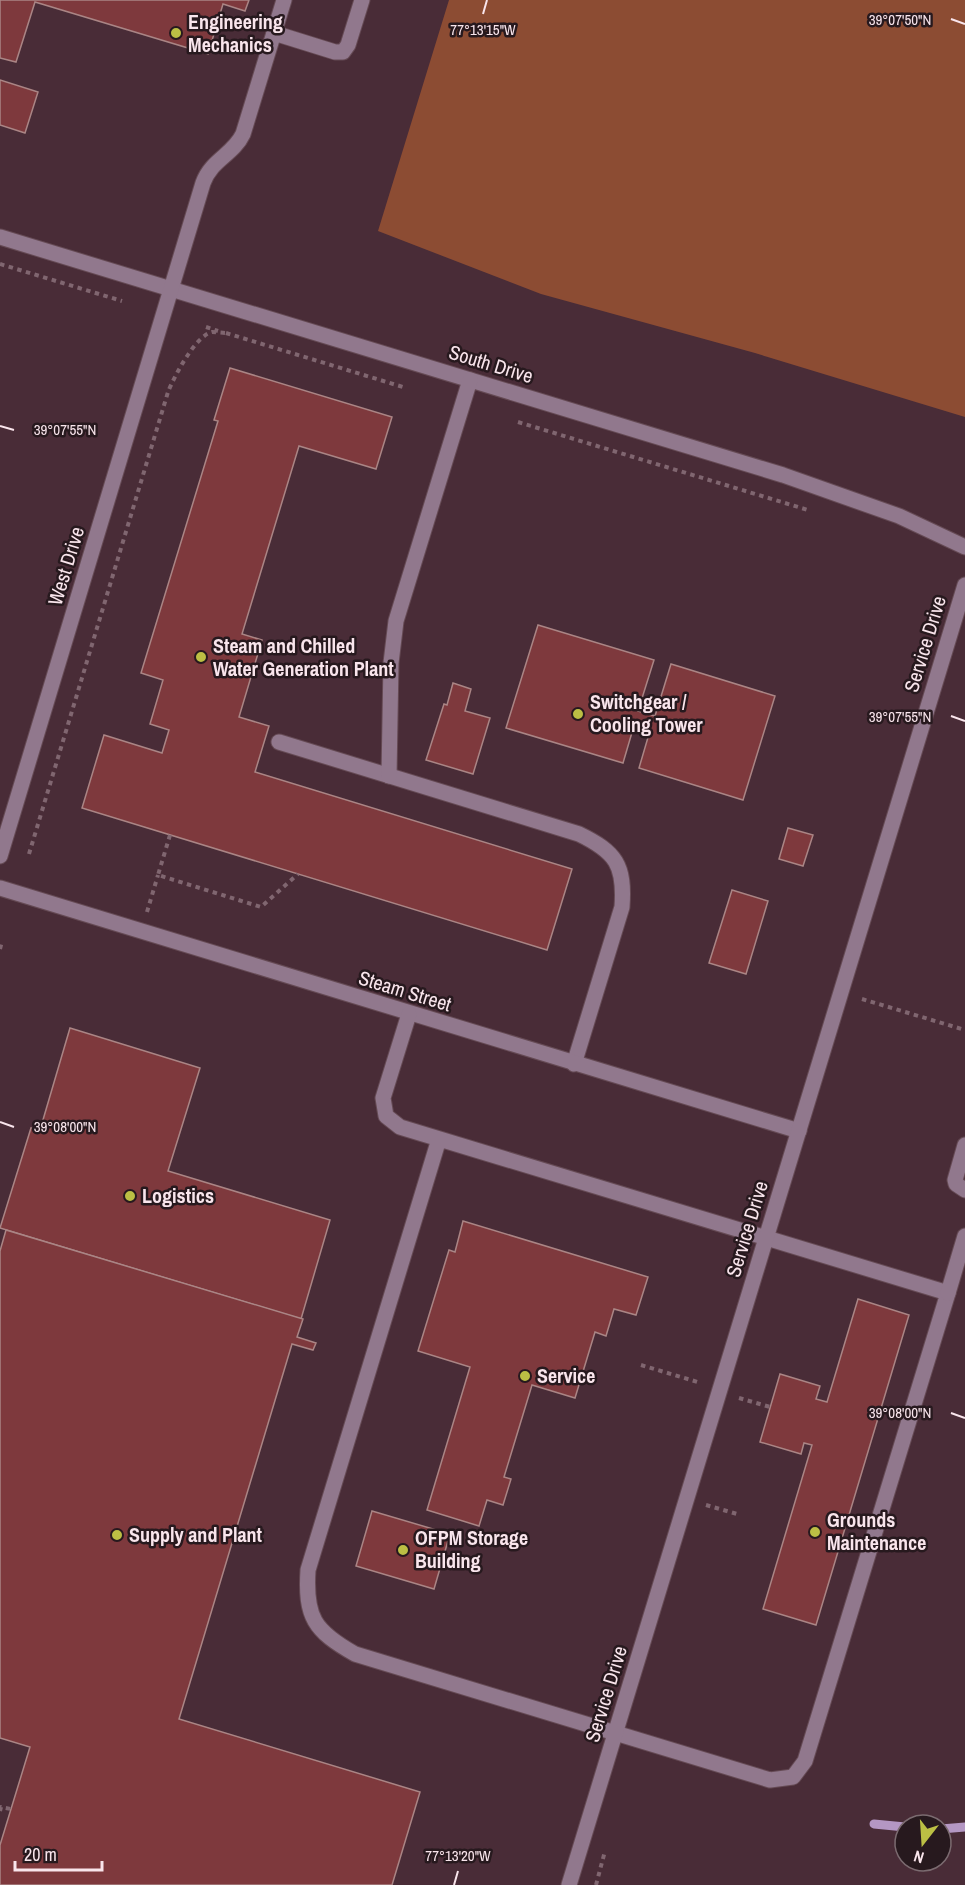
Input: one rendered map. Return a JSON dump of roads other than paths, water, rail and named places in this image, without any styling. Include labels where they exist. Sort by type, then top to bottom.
[{"type":"street","name":"West Drive","points":[[0,856],[206,174],[212,164],[232,152],[243,134],[284,0]]},
{"type":"street","points":[[274,33],[335,52],[343,52],[348,45],[362,0]]},
{"type":"street","name":"South Drive","points":[[0,237],[783,475],[899,516],[965,547]]},
{"type":"street","points":[[388,776],[391,663],[395,628],[470,380]]},
{"type":"street","name":"Service Drive","points":[[569,1885],[965,585]]},
{"type":"street","points":[[279,742],[579,834],[602,845],[617,861],[623,884],[622,907],[574,1064]]},
{"type":"street","name":"Steam Street","points":[[0,888],[799,1131]]},
{"type":"street","points":[[409,1014],[383,1108],[386,1116],[400,1127],[948,1293]]},
{"type":"street","points":[[439,1139],[308,1570],[306,1598],[314,1621],[332,1641],[355,1654],[770,1780],[783,1780],[800,1771],[805,1761],[965,1236]]},
{"type":"street","points":[[965,1144],[955,1180],[956,1184],[965,1190]]},
{"type":"waterway","points":[[874,1824],[893,1826]]},
{"type":"waterway","points":[[953,1828],[965,1827]]},
{"type":"place","name":"Engineering Mechanics","points":[[176,33]]},
{"type":"place","name":"Steam and Chilled Water Generation Plant","points":[[201,657]]},
{"type":"place","name":"Switchgear / Cooling Tower","points":[[578,714]]},
{"type":"place","name":"Logistics","points":[[130,1196]]},
{"type":"place","name":"Service","points":[[525,1376]]},
{"type":"place","name":"Grounds Maintenance","points":[[815,1532]]},
{"type":"place","name":"Supply and Plant","points":[[117,1535]]},
{"type":"place","name":"OFPM Storage Building","points":[[403,1550]]}]
